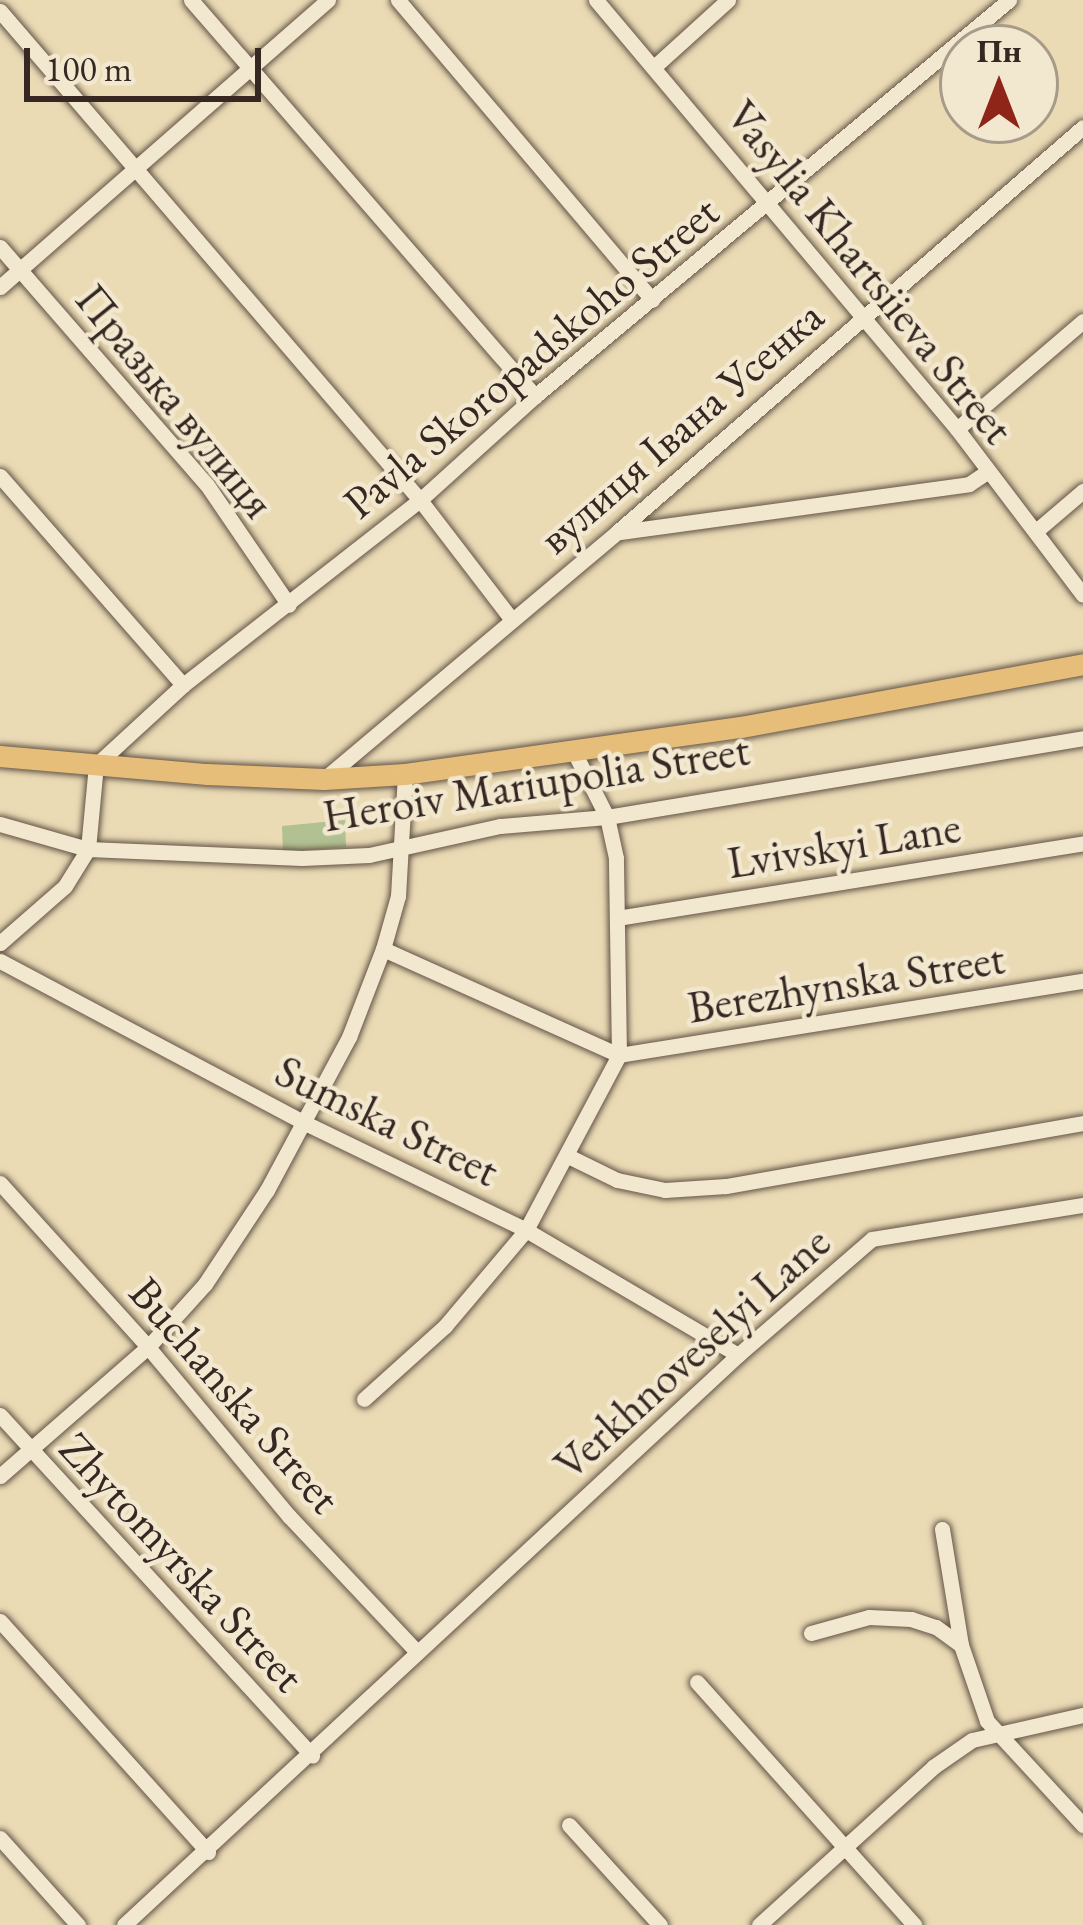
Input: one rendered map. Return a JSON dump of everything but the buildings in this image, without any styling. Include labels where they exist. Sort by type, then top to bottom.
[{"type":"main road","name":"Heroiv Mariupolia Street","points":[[3,752],[96,765],[324,779],[405,774],[575,754],[1083,664]]},
{"type":"street","points":[[191,0],[379,222],[536,396]]},
{"type":"street","points":[[0,287],[328,0]]},
{"type":"street","points":[[398,0],[652,300]]},
{"type":"street","name":"Vasylia Khartsiieva Street","points":[[596,0],[957,429],[1083,595]]},
{"type":"street","points":[[654,67],[728,0]]},
{"type":"street","name":"Pavla Skoropadskoho Street","points":[[96,765],[183,685],[420,500],[536,396],[1009,0]]},
{"type":"street","points":[[0,11],[420,500],[512,620]]},
{"type":"street","name":"вулиця Івана Усенка","points":[[324,779],[1083,127]]},
{"type":"street","name":"Празька вулиця","points":[[0,248],[206,485],[290,605]]},
{"type":"street","points":[[957,429],[1083,321]]},
{"type":"street","points":[[617,532],[969,484],[987,472]]},
{"type":"street","points":[[0,476],[183,685]]},
{"type":"street","points":[[1036,531],[1083,491]]},
{"type":"street","name":"Heroiv Mariupolia Street","points":[[0,824],[88,849],[302,858],[369,855],[500,826],[608,818],[1083,738]]},
{"type":"street","points":[[364,1399],[445,1326],[526,1230],[570,1157],[619,1055],[616,858],[608,818],[575,754]]},
{"type":"street","points":[[0,943],[65,886],[88,849],[96,765]]},
{"type":"street","points":[[0,1476],[148,1347],[205,1284],[305,1123],[349,1037],[398,896],[405,774]]},
{"type":"street","name":"Lvivskyi Lane","points":[[617,918],[1083,843]]},
{"type":"street","points":[[382,949],[619,1055]]},
{"type":"street","name":"Sumska Street","points":[[0,961],[305,1123],[526,1230],[738,1354]]},
{"type":"street","name":"Berezhynska Street","points":[[619,1055],[1083,981]]},
{"type":"street","points":[[570,1157],[616,1180],[664,1190],[1083,1124]]},
{"type":"street","name":"Buchanska Street","points":[[0,1183],[148,1347],[289,1516],[417,1652]]},
{"type":"street","name":"Verkhnoveselyi Lane","points":[[124,1925],[312,1756],[738,1354],[872,1239],[1083,1205]]},
{"type":"street","name":"Zhytomyrska Street","points":[[0,1415],[312,1756]]},
{"type":"street","points":[[942,1528],[961,1645],[987,1721],[1083,1825]]},
{"type":"street","points":[[811,1633],[869,1617],[911,1619],[961,1645]]},
{"type":"street","points":[[0,1621],[208,1852]]},
{"type":"street","points":[[697,1682],[914,1925]]},
{"type":"street","points":[[759,1925],[933,1767],[972,1740],[1083,1715]]},
{"type":"street","points":[[568,1825],[659,1925]]},
{"type":"street","points":[[0,1838],[78,1925]]},
{"type":"green space","points":[[345,820],[346,847],[283,852],[282,826]]}]
